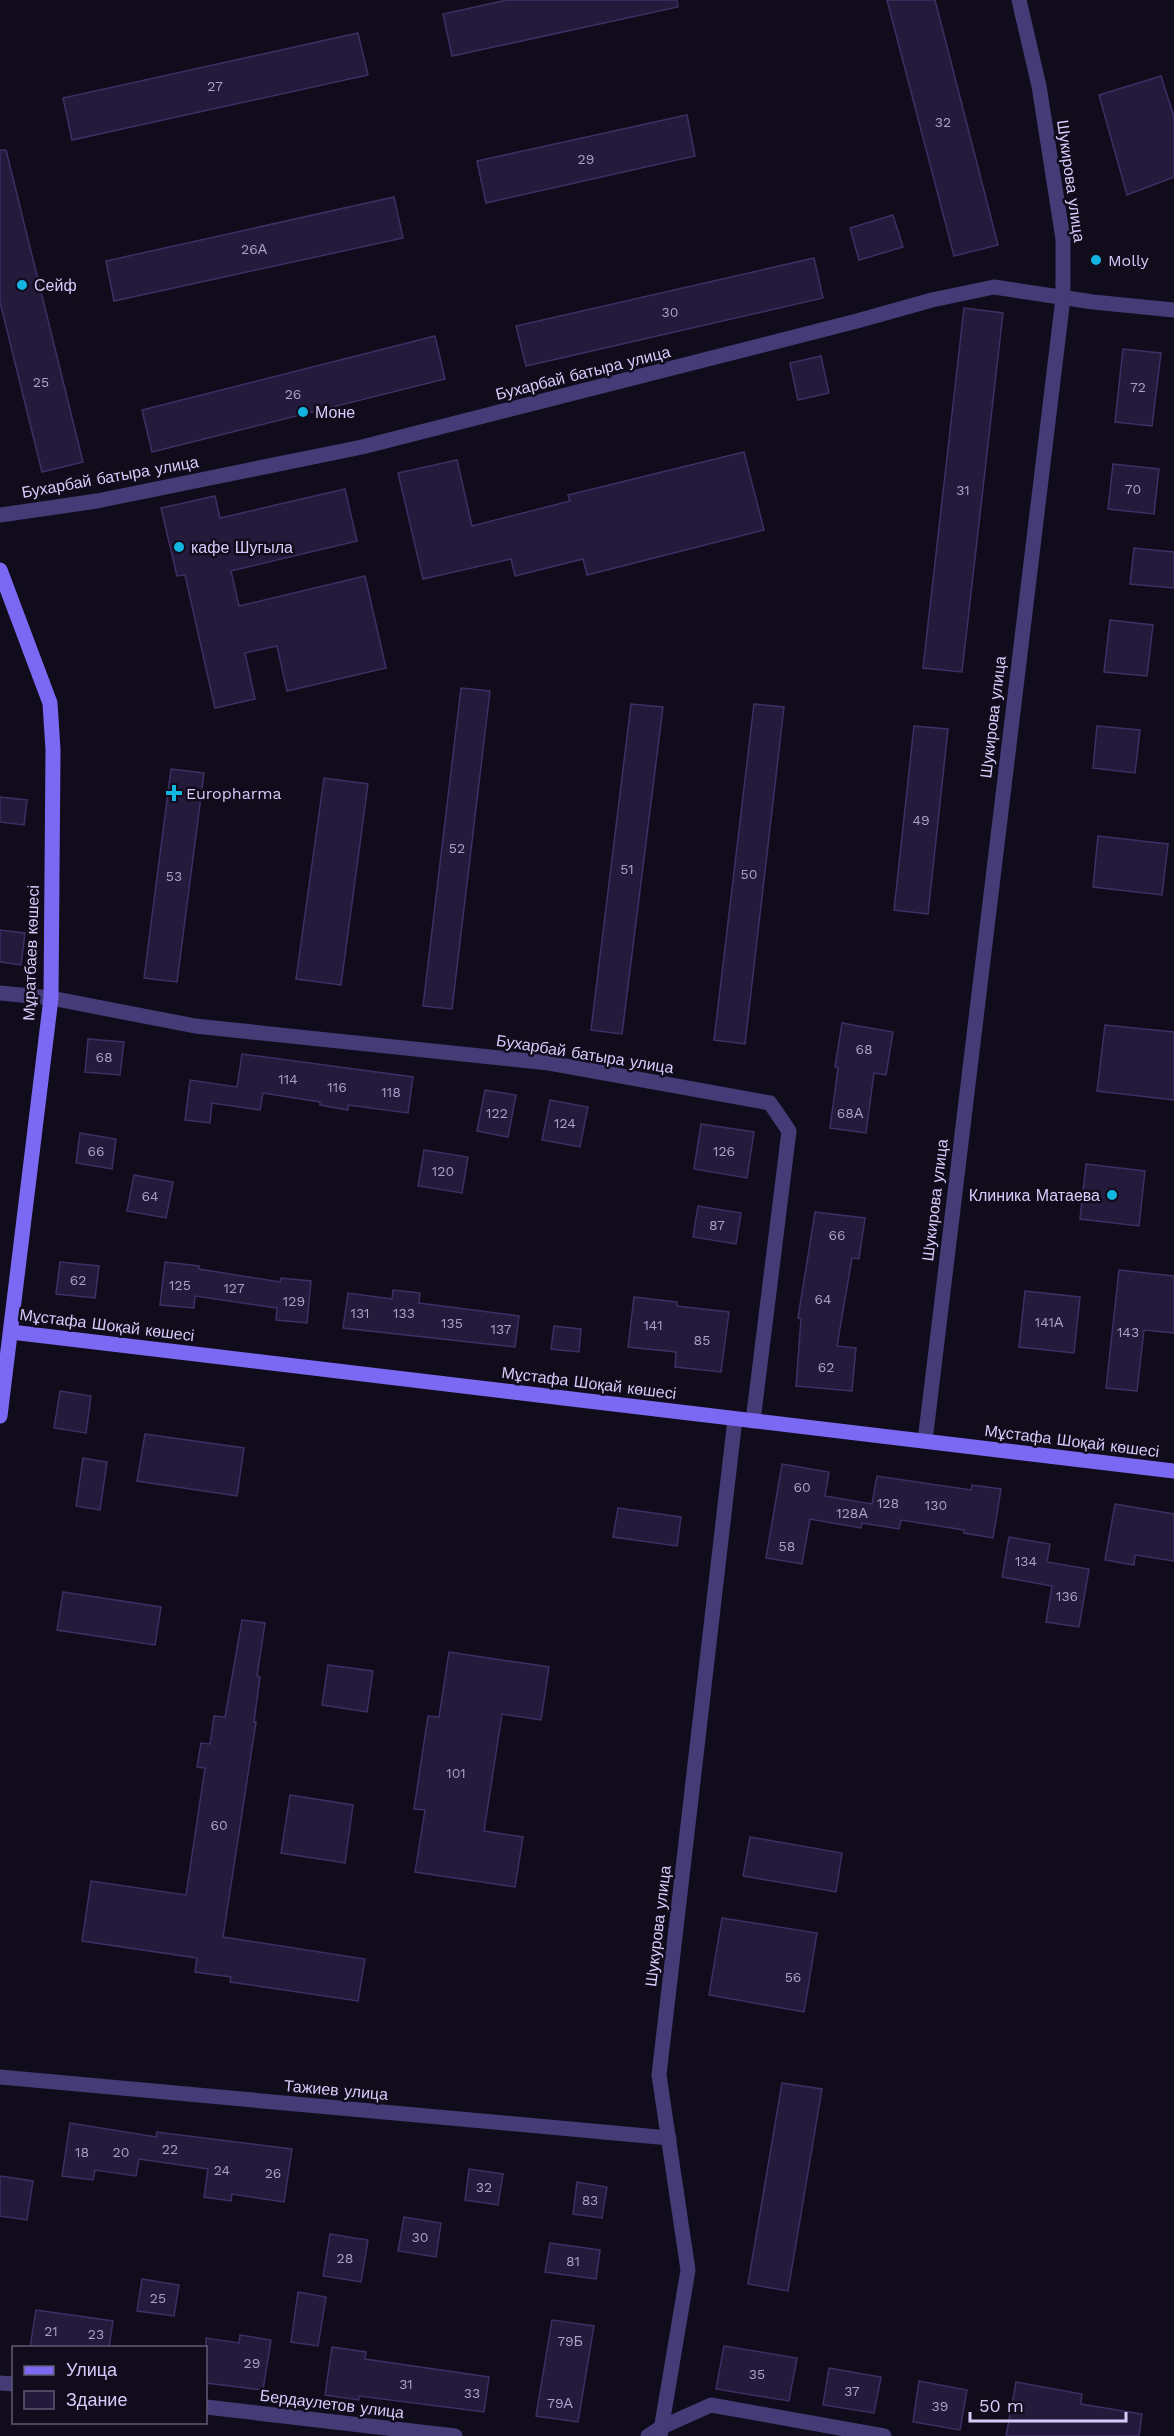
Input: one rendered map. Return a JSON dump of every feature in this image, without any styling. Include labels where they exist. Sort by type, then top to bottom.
[{"type":"street","name":"Шукирова улица","points":[[925,1441],[1063,298],[1063,239],[1039,86],[1019,0]]},
{"type":"street","name":"Бухарбай батыра улица","points":[[0,515],[97,501],[362,447],[932,300],[994,287],[1063,298],[1174,310]]},
{"type":"street","name":"Мұратбаев көшесі","points":[[0,1416],[6,1331],[51,998],[53,750],[50,703],[1,576]]},
{"type":"street","name":"Бухарбай батыра улица","points":[[0,993],[51,998],[195,1026],[549,1063],[770,1103],[789,1131],[753,1421]]},
{"type":"street","name":"Мұстафа Шоқай көшесі","points":[[6,1331],[1174,1471]]},
{"type":"street","name":"Шукурова улица","points":[[661,2431],[688,2270],[659,2075],[735,1419]]},
{"type":"street","name":"Тажиев улица","points":[[0,2077],[669,2138]]},
{"type":"street","points":[[648,2436],[711,2405],[884,2436]]},
{"type":"street","name":"Бердаулетов улица","points":[[207,2407],[455,2436]]},
{"type":"building","points":[[507,0],[677,0],[678,7],[452,56],[443,14]]},
{"type":"building","points":[[887,0],[935,0],[998,245],[954,256]]},
{"type":"building","points":[[358,33],[368,75],[72,140],[63,98]]},
{"type":"building","points":[[1161,76],[1174,117],[1174,177],[1127,195],[1099,95]]},
{"type":"building","points":[[687,115],[695,156],[486,203],[477,161]]},
{"type":"building","points":[[0,150],[6,150],[83,462],[42,472],[0,302]]},
{"type":"building","points":[[394,197],[403,238],[114,301],[106,261]]},
{"type":"building","points":[[893,215],[903,247],[859,260],[850,228]]},
{"type":"building","points":[[814,258],[823,298],[526,366],[516,326]]},
{"type":"building","points":[[964,308],[1003,313],[962,672],[923,668]]},
{"type":"building","points":[[435,336],[445,379],[152,452],[142,410]]},
{"type":"building","points":[[1123,349],[1161,353],[1152,426],[1115,422]]},
{"type":"building","points":[[821,356],[829,393],[798,400],[790,363]]},
{"type":"building","points":[[744,452],[764,530],[587,575],[583,559],[515,576],[511,559],[423,579],[398,473],[457,460],[472,526],[570,501],[568,495]]},
{"type":"building","points":[[1113,464],[1159,469],[1154,514],[1108,509]]},
{"type":"building","points":[[345,489],[357,541],[231,571],[239,606],[365,576],[386,668],[287,691],[277,646],[245,653],[255,699],[215,708],[185,575],[177,576],[161,508],[215,496],[220,518]]},
{"type":"building","points":[[1134,548],[1174,552],[1174,588],[1130,584]]},
{"type":"building","points":[[1110,620],[1153,625],[1147,676],[1104,672]]},
{"type":"building","points":[[461,688],[490,691],[452,1009],[423,1006]]},
{"type":"building","points":[[631,704],[663,707],[622,1034],[591,1030]]},
{"type":"building","points":[[754,704],[784,707],[745,1044],[714,1040]]},
{"type":"building","points":[[914,726],[948,729],[928,914],[894,910]]},
{"type":"building","points":[[1097,726],[1140,730],[1135,773],[1093,768]]},
{"type":"building","points":[[171,769],[204,773],[177,982],[144,978]]},
{"type":"building","points":[[324,778],[368,784],[341,985],[296,979]]},
{"type":"building","points":[[0,797],[27,800],[24,825],[0,822]]},
{"type":"building","points":[[1098,836],[1168,844],[1162,895],[1093,887]]},
{"type":"building","points":[[0,930],[25,933],[21,965],[0,962]]},
{"type":"building","points":[[842,1023],[893,1032],[886,1075],[874,1073],[866,1133],[830,1128],[838,1068],[835,1067]]},
{"type":"building","points":[[1105,1025],[1174,1032],[1174,1100],[1097,1091]]},
{"type":"building","points":[[88,1039],[124,1042],[120,1075],[85,1072]]},
{"type":"building","points":[[242,1054],[413,1077],[408,1113],[348,1105],[348,1110],[320,1105],[320,1102],[263,1093],[260,1110],[212,1103],[210,1123],[185,1120],[190,1080],[237,1087]]},
{"type":"building","points":[[485,1090],[516,1095],[508,1137],[477,1131]]},
{"type":"building","points":[[550,1100],[588,1107],[580,1147],[542,1140]]},
{"type":"building","points":[[701,1124],[754,1132],[747,1178],[694,1169]]},
{"type":"building","points":[[80,1133],[116,1139],[112,1169],[76,1163]]},
{"type":"building","points":[[424,1150],[468,1157],[462,1193],[418,1186]]},
{"type":"building","name":"Клиника Матаева","points":[[1086,1164],[1145,1171],[1139,1226],[1080,1219]]},
{"type":"building","points":[[134,1175],[173,1182],[166,1218],[127,1211]]},
{"type":"building","points":[[698,1206],[741,1213],[736,1244],[693,1237]]},
{"type":"building","points":[[815,1212],[865,1218],[859,1259],[852,1258],[837,1346],[856,1348],[852,1391],[796,1386],[801,1319],[798,1318]]},
{"type":"building","points":[[60,1262],[99,1266],[95,1298],[56,1294]]},
{"type":"building","points":[[165,1262],[199,1266],[199,1269],[280,1282],[281,1278],[311,1281],[307,1323],[276,1320],[277,1308],[195,1296],[194,1308],[160,1305]]},
{"type":"building","points":[[1119,1270],[1174,1276],[1174,1333],[1144,1330],[1137,1391],[1106,1388]]},
{"type":"building","points":[[393,1290],[420,1293],[419,1303],[519,1316],[515,1347],[343,1328],[348,1293],[392,1299]]},
{"type":"building","points":[[1025,1291],[1080,1297],[1074,1353],[1019,1347]]},
{"type":"building","points":[[634,1297],[677,1302],[677,1306],[729,1312],[721,1372],[675,1367],[676,1352],[628,1347]]},
{"type":"building","points":[[554,1326],[581,1329],[579,1352],[551,1349]]},
{"type":"building","points":[[60,1391],[91,1396],[86,1433],[54,1428]]},
{"type":"building","points":[[145,1434],[244,1448],[237,1496],[137,1481]]},
{"type":"building","points":[[83,1458],[107,1462],[100,1510],[76,1506]]},
{"type":"building","points":[[782,1464],[829,1472],[825,1496],[872,1504],[877,1476],[971,1490],[972,1485],[1001,1489],[993,1538],[964,1533],[964,1530],[901,1520],[899,1529],[862,1523],[861,1528],[810,1519],[802,1564],[766,1558]]},
{"type":"building","points":[[1115,1504],[1174,1514],[1174,1561],[1135,1555],[1134,1565],[1105,1560]]},
{"type":"building","points":[[618,1508],[681,1517],[677,1546],[613,1537]]},
{"type":"building","points":[[1009,1537],[1050,1544],[1047,1562],[1089,1569],[1079,1627],[1046,1622],[1052,1586],[1002,1577]]},
{"type":"building","points":[[63,1592],[161,1607],[155,1645],[57,1630]]},
{"type":"building","points":[[242,1620],[265,1623],[257,1676],[260,1677],[254,1722],[256,1722],[223,1937],[365,1959],[358,2001],[230,1982],[231,1977],[195,1972],[197,1958],[82,1941],[91,1881],[186,1895],[205,1768],[197,1767],[201,1743],[210,1744],[214,1716],[225,1717]]},
{"type":"building","points":[[449,1652],[549,1667],[541,1720],[502,1714],[484,1831],[523,1837],[515,1887],[415,1872],[425,1810],[414,1809],[428,1716],[439,1717]]},
{"type":"building","points":[[328,1665],[373,1671],[367,1712],[322,1705]]},
{"type":"building","points":[[290,1795],[353,1805],[345,1863],[281,1853]]},
{"type":"building","points":[[750,1837],[842,1853],[836,1892],[743,1876]]},
{"type":"building","points":[[722,1918],[817,1933],[804,2012],[709,1995]]},
{"type":"building","points":[[782,2083],[822,2089],[788,2291],[748,2284]]},
{"type":"building","points":[[70,2123],[156,2137],[157,2132],[292,2149],[284,2202],[232,2194],[231,2201],[204,2197],[208,2169],[139,2159],[136,2176],[95,2170],[93,2180],[62,2176]]},
{"type":"building","points":[[469,2169],[503,2174],[498,2205],[465,2200]]},
{"type":"building","points":[[0,2176],[33,2181],[27,2220],[0,2216]]},
{"type":"building","points":[[577,2182],[607,2187],[602,2218],[573,2214]]},
{"type":"building","points":[[404,2217],[441,2223],[436,2257],[398,2251]]},
{"type":"building","points":[[330,2234],[368,2240],[361,2282],[323,2276]]},
{"type":"building","points":[[550,2243],[600,2250],[596,2279],[545,2272]]},
{"type":"building","points":[[142,2279],[179,2285],[174,2316],[137,2311]]},
{"type":"building","points":[[298,2292],[326,2297],[318,2346],[291,2342]]},
{"type":"building","points":[[36,2310],[113,2321],[109,2346],[30,2346]]},
{"type":"building","points":[[552,2320],[594,2326],[578,2422],[536,2416]]},
{"type":"building","points":[[240,2335],[271,2340],[263,2390],[207,2383],[206,2338],[239,2343]]},
{"type":"building","points":[[724,2346],[797,2358],[789,2401],[716,2389]]},
{"type":"building","points":[[332,2347],[366,2352],[365,2359],[489,2377],[484,2412],[359,2396],[359,2400],[325,2395]]},
{"type":"building","points":[[829,2368],[881,2377],[874,2413],[823,2405]]},
{"type":"building","points":[[919,2381],[967,2390],[960,2430],[913,2422]]},
{"type":"building","points":[[1016,2382],[1082,2394],[1081,2404],[1142,2414],[1139,2436],[1006,2436]]},
{"type":"place","name":"Molly","points":[[1096,260]]},
{"type":"place","name":"Сейф","points":[[22,285]]},
{"type":"place","name":"Моне","points":[[303,412]]},
{"type":"place","name":"кафе Шугыла","points":[[179,547]]},
{"type":"place","name":"Europharma","points":[[174,793]]},
{"type":"place","name":"Клиника Матаева","points":[[1112,1195]]}]
